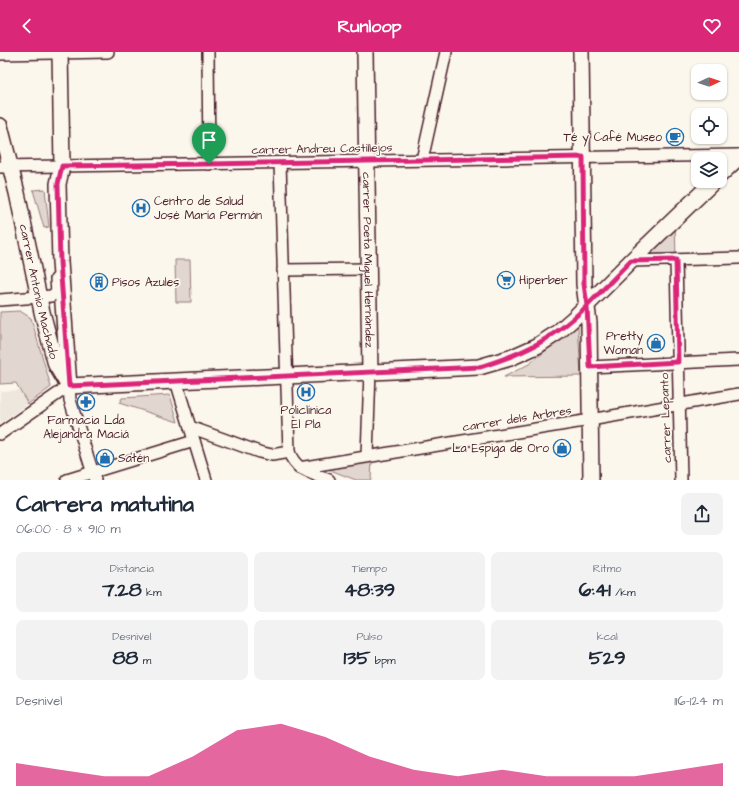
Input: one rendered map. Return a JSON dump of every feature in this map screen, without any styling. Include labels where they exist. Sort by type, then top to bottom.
[{"type":"main road","points":[[60,52],[62,166],[58,184],[60,262],[69,386],[480,367],[502,360],[542,343],[557,333],[587,306],[707,188]]},
{"type":"main road","name":"carrer Poeta Miguel Hernàndez","points":[[365,52],[370,372]]},
{"type":"main road","points":[[581,52],[584,284],[587,306],[590,367],[591,480]]},
{"type":"main road","name":"carrer Antonio Machado","points":[[0,126],[5,167],[17,193],[39,297],[56,365],[69,386]]},
{"type":"main road","points":[[727,168],[739,156]]},
{"type":"street","points":[[0,54],[108,52]]},
{"type":"street","points":[[208,52],[209,164]]},
{"type":"street","points":[[422,160],[446,52]]},
{"type":"street","name":"carrer Andreu Castillejos","points":[[5,167],[583,157],[739,156]]},
{"type":"street","points":[[280,163],[289,452],[292,462],[299,468],[329,480]]},
{"type":"street","points":[[631,261],[739,258]]},
{"type":"street","name":"carrer Lepanto","points":[[676,260],[678,404],[681,480]]},
{"type":"street","points":[[0,300],[51,296],[57,292],[56,275],[60,262]]},
{"type":"street","points":[[283,270],[368,269]]},
{"type":"street","points":[[590,367],[739,360]]},
{"type":"street","points":[[367,456],[370,372]]},
{"type":"street","points":[[176,382],[206,480]]},
{"type":"street","points":[[0,434],[69,386]]},
{"type":"street","points":[[69,386],[70,400],[94,476]]},
{"type":"street","name":"carrer dels Arbres","points":[[299,468],[739,394]]},
{"type":"street","points":[[190,427],[259,452],[272,455],[289,452]]},
{"type":"street","points":[[67,480],[94,476],[194,441]]},
{"type":"shaded area","points":[[45,189],[49,227],[44,228],[33,190]]},
{"type":"shaded area","points":[[675,218],[676,260],[631,261]]},
{"type":"shaded area","points":[[175,260],[190,260],[191,302],[176,302]]},
{"type":"shaded area","points":[[20,311],[31,318],[51,387],[28,404],[16,383],[0,384],[0,312]]},
{"type":"shaded area","points":[[578,325],[581,376],[504,377],[529,364]]},
{"type":"shaded area","points":[[20,390],[28,404],[0,424],[0,391]]},
{"type":"shaded area","points":[[170,395],[178,422],[119,403],[122,398]]},
{"type":"shaded area","points":[[372,461],[371,480],[356,480],[325,468]]},
{"type":"place","name":"Té y Café Museo","points":[[675,137]]},
{"type":"place","name":"Centro de Salud José María Permán","points":[[141,208]]},
{"type":"place","name":"Hiperber","points":[[506,280]]},
{"type":"place","name":"Pisos Azules","points":[[99,282]]},
{"type":"place","name":"Pretty Woman","points":[[656,343]]},
{"type":"place","name":"Policlínica El Pla","points":[[306,392]]},
{"type":"place","name":"Farmacia Lda Alejandra Maciá","points":[[86,402]]},
{"type":"place","name":"La Espiga de Oro","points":[[562,448]]},
{"type":"place","name":"Satén","points":[[105,458]]},
{"type":"route","points":[[209,164],[62,166],[58,184],[60,262],[65,310],[69,386],[480,367],[510,358],[537,346],[557,333],[587,306],[590,367],[678,362],[676,260],[631,261],[587,306],[584,284],[583,157],[209,164]]}]
